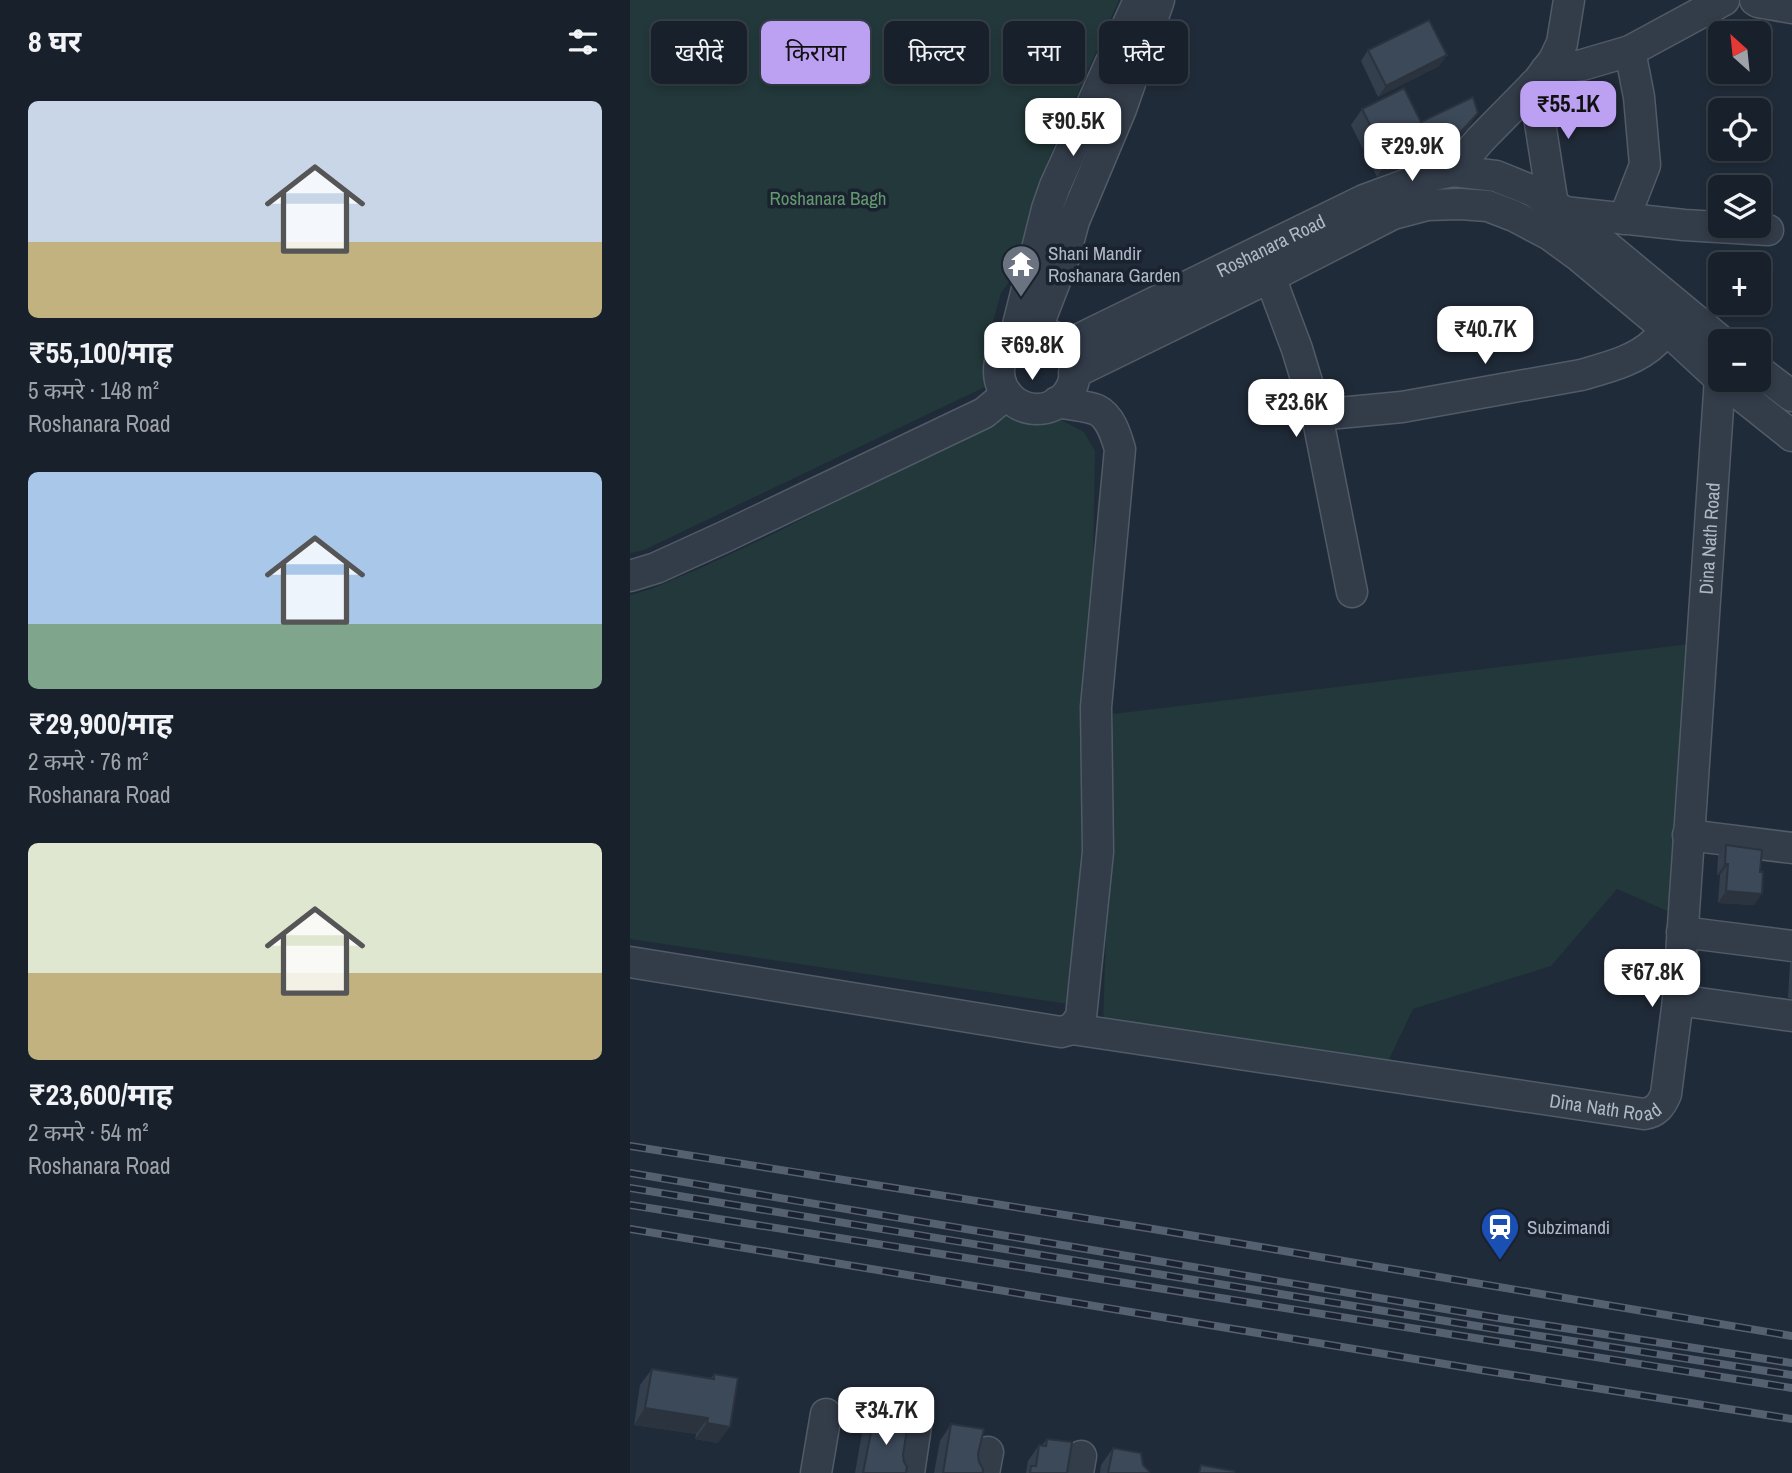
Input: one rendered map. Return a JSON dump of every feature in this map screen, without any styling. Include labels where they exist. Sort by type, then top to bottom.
[{"type":"street","points":[[1024,337],[1046,209],[1139,0]]},
{"type":"street","points":[[1024,337],[1052,336],[1070,359],[1073,380],[1067,393],[1057,402],[1040,408],[1027,407],[1016,402],[1007,394],[1000,381],[1002,356],[1024,337],[1064,258],[1074,221],[1121,109],[1159,0]]},
{"type":"street","points":[[1453,171],[1554,60],[1562,43],[1569,0]]},
{"type":"street","points":[[1540,78],[1630,51],[1724,0]]},
{"type":"street","points":[[1755,0],[1792,8]]},
{"type":"street","points":[[1624,219],[1645,165],[1639,97],[1630,51]]},
{"type":"street","points":[[1540,78],[1559,209],[1624,219],[1708,226]]},
{"type":"street","name":"Roshanara Road","points":[[1070,359],[1364,200],[1429,176],[1453,171],[1496,176],[1533,191],[1559,209],[1708,330]]},
{"type":"street","name":"Roshanara Road","points":[[1070,359],[1270,277],[1393,214],[1427,205],[1460,204],[1488,206],[1550,235],[1665,328],[1708,368]]},
{"type":"street","points":[[1270,277],[1297,349],[1317,415],[1352,592]]},
{"type":"street","points":[[1317,415],[1402,407],[1608,368],[1638,354],[1655,342],[1665,328]]},
{"type":"street","points":[[1771,380],[1792,396]]},
{"type":"street","name":"Dina Nath Road","points":[[1072,1029],[1644,1114],[1653,1112],[1666,1094],[1678,1000],[1719,392]]},
{"type":"street","name":"Roshanara Road","points":[[1736,392],[1792,436]]},
{"type":"street","points":[[630,576],[656,568],[713,542],[972,419],[1007,394]]},
{"type":"street","points":[[630,962],[1061,1032],[1072,1029],[1080,1017],[1098,852],[1096,707],[1119,449],[1111,424],[1098,410],[1057,402]]},
{"type":"street","points":[[1688,835],[1792,848]]},
{"type":"street","points":[[1682,932],[1792,946]]},
{"type":"street","points":[[1678,1000],[1792,1016]]},
{"type":"street","points":[[816,1473],[826,1414]]},
{"type":"street","points":[[909,1473],[916,1426]]},
{"type":"green space","name":"Roshanara Bagh","points":[[630,0],[1119,0],[1110,21],[1099,21],[1099,45],[1085,77],[1085,21],[1003,21],[1003,84],[1082,84],[1048,160],[1019,268],[1001,293],[985,350],[991,384],[644,550],[630,553]]},
{"type":"green space","points":[[1026,412],[1061,420],[1084,432],[1095,451],[1087,886],[1075,1005],[630,939],[630,595],[705,566],[773,534],[1002,414]]},
{"type":"green space","points":[[1705,642],[1695,923],[1617,889],[1551,966],[1413,1009],[1384,1070],[1103,1027],[1113,714]]},
{"type":"building","points":[[1429,20],[1447,55],[1386,86],[1368,50]]},
{"type":"building","points":[[1404,88],[1421,122],[1473,97],[1478,113],[1460,133],[1459,131],[1429,146],[1388,161],[1362,109]]},
{"type":"building","points":[[1726,845],[1762,850],[1762,894],[1726,891]]},
{"type":"building","points":[[652,1369],[714,1379],[714,1374],[738,1378],[730,1427],[707,1423],[708,1418],[645,1408]]},
{"type":"building","points":[[874,1417],[908,1423],[903,1455],[906,1473],[863,1473]]},
{"type":"building","points":[[951,1424],[984,1429],[978,1454],[983,1473],[943,1473]]},
{"type":"building","points":[[1047,1439],[1072,1442],[1067,1473],[1030,1473],[1031,1466],[1036,1466],[1039,1445],[1046,1446]]},
{"type":"building","points":[[1113,1448],[1141,1453],[1143,1465],[1149,1473],[1108,1473]]},
{"type":"building","points":[[1201,1465],[1234,1471],[1234,1473],[1199,1473]]},
{"type":"railway","points":[[630,1146],[1147,1228],[1792,1336]]},
{"type":"railway","points":[[630,1173],[1499,1318],[1792,1363]]},
{"type":"railway","points":[[630,1188],[1792,1375]]},
{"type":"railway","points":[[630,1205],[1792,1388]]},
{"type":"railway","points":[[630,1229],[1792,1419]]},
{"type":"place","name":"Shani Mandir Roshanara Garden","points":[[1021,298]]},
{"type":"place","name":"Subzimandi","points":[[1500,1261]]}]
